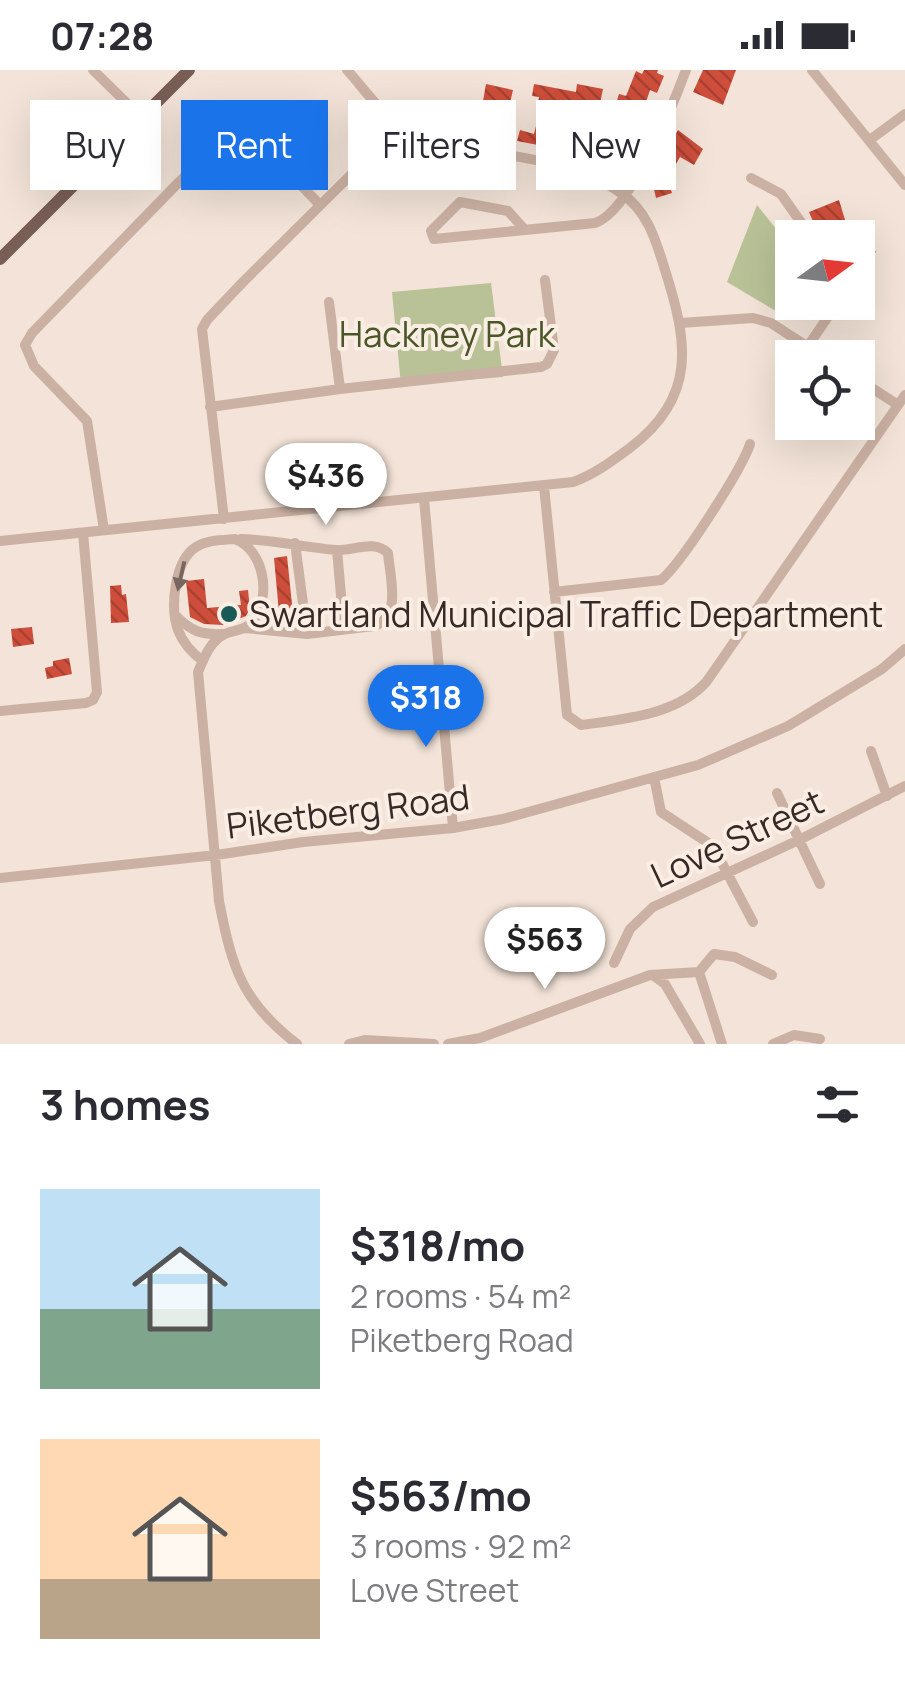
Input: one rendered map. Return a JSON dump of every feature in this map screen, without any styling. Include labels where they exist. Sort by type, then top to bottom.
[{"type":"main road","points":[[159,100],[189,70]]},
{"type":"main road","points":[[0,260],[6,245],[64,190]]},
{"type":"street","points":[[92,70],[123,100]]},
{"type":"street","points":[[347,70],[375,100]]},
{"type":"street","points":[[526,230],[508,212],[460,202],[431,232],[434,239],[526,230],[601,222],[613,213],[652,151],[686,70]]},
{"type":"street","points":[[812,70],[905,185]]},
{"type":"street","points":[[871,139],[905,114]]},
{"type":"street","points":[[104,530],[87,421],[34,366],[25,346],[32,333],[191,171],[225,138],[238,132],[258,140],[320,205]]},
{"type":"street","points":[[0,541],[573,482],[591,476],[652,431],[671,407],[683,369],[680,324],[652,230],[640,210],[623,194],[588,174],[516,158]]},
{"type":"street","points":[[224,519],[202,329],[206,320],[348,177]]},
{"type":"street","points":[[751,178],[782,194],[800,220]]},
{"type":"street","points":[[210,407],[340,388],[521,371],[548,364],[554,350],[545,280]]},
{"type":"street","points":[[329,302],[340,388]]},
{"type":"street","points":[[680,324],[753,318],[771,323],[798,340]]},
{"type":"street","points":[[875,389],[898,405]]},
{"type":"street","points":[[544,486],[565,709],[570,720],[581,725],[600,722],[688,700],[707,681],[905,394]]},
{"type":"street","points":[[554,592],[661,580],[739,469],[750,444]]},
{"type":"street","points":[[424,498],[453,828]]},
{"type":"street","points":[[0,711],[86,703],[97,692],[83,533]]},
{"type":"street","points":[[234,539],[250,548],[262,574],[260,608],[245,628]]},
{"type":"street","points":[[175,616],[191,631],[208,635],[245,628],[307,634],[374,626],[392,610],[388,553],[376,546],[337,550],[295,542],[234,539],[200,545],[186,557],[178,576],[175,616],[184,642],[203,660]]},
{"type":"street","points":[[295,542],[307,634]]},
{"type":"street","points":[[337,550],[344,629]]},
{"type":"street","points":[[226,633],[213,643],[198,672],[219,902],[240,981],[262,1014],[297,1044]]},
{"type":"street","name":"Piketberg Road","points":[[0,878],[453,828],[502,819],[698,765],[788,726],[882,669],[905,649]]},
{"type":"street","points":[[871,751],[887,796]]},
{"type":"street","points":[[654,777],[661,812],[706,838],[753,922]]},
{"type":"street","name":"Love Street","points":[[614,963],[630,929],[642,915],[905,786]]},
{"type":"street","points":[[778,793],[820,884]]},
{"type":"street","points":[[448,1044],[480,1038],[650,975],[698,972],[714,954],[735,958],[772,974]]},
{"type":"street","points":[[698,972],[722,1044]]},
{"type":"street","points":[[650,975],[665,984],[700,1044]]},
{"type":"street","points":[[773,1044],[794,1035],[820,1039]]},
{"type":"street","points":[[349,1044],[364,1040],[434,1044]]},
{"type":"green space","points":[[757,205],[775,228],[775,311],[727,282]]},
{"type":"green space","name":"Hackney Park","points":[[491,283],[503,377],[401,385],[392,292]]},
{"type":"building","points":[[644,70],[658,70],[664,76],[657,93],[650,90],[647,100],[617,100],[619,94],[626,96],[636,71],[642,74]]},
{"type":"building","points":[[703,70],[736,70],[723,105],[693,92]]},
{"type":"building","points":[[486,84],[513,90],[511,100],[483,100]]},
{"type":"building","points":[[534,84],[576,92],[577,84],[603,89],[601,100],[538,100],[532,96]]},
{"type":"building","points":[[536,126],[536,145],[517,141],[520,130],[534,134]]},
{"type":"building","points":[[678,130],[703,149],[694,165],[680,157],[676,164]]},
{"type":"building","points":[[654,190],[671,190],[672,193],[656,198]]},
{"type":"building","points":[[839,200],[845,220],[812,220],[809,212]]},
{"type":"building","points":[[287,556],[294,624],[280,623],[274,558]]},
{"type":"building","points":[[204,579],[207,608],[241,605],[239,591],[248,590],[250,609],[246,616],[223,625],[204,624],[190,617],[186,581]]},
{"type":"building","points":[[121,585],[129,622],[111,623],[110,586]]},
{"type":"building","points":[[32,627],[34,644],[13,647],[11,629]]},
{"type":"building","points":[[69,658],[72,674],[47,679],[45,668],[53,666],[53,661]]},
{"type":"place","name":"Swartland Municipal Traffic Department","points":[[229,614]]}]
